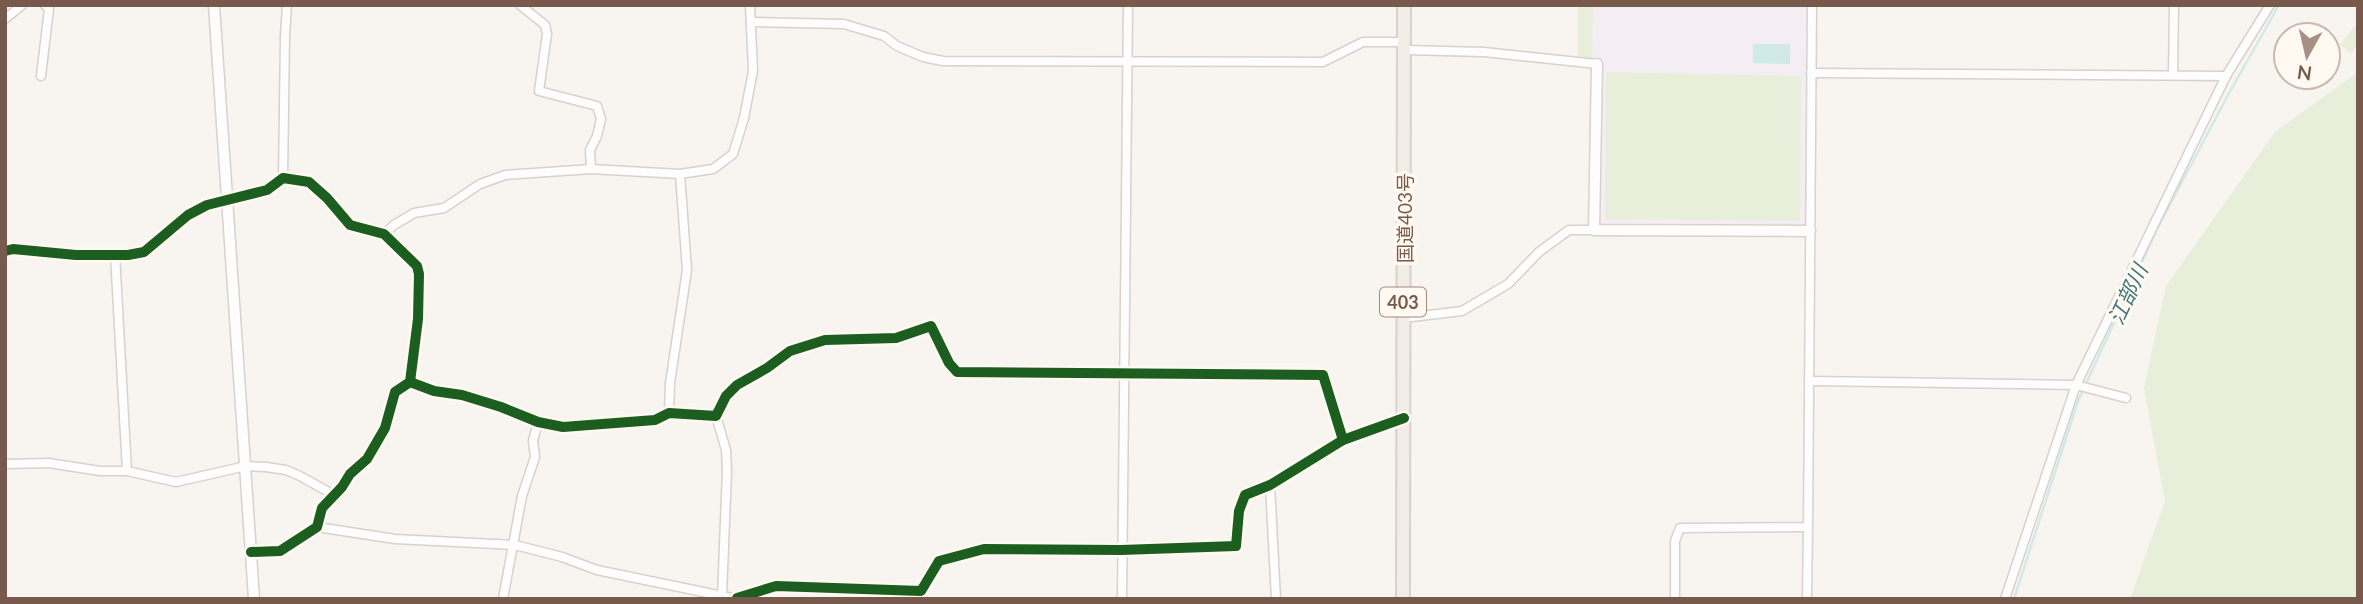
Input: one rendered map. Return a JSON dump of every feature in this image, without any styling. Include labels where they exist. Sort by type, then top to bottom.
[{"type":"highway","name":"国道403号","points":[[1404,5],[1404,599]]},
{"type":"street","points":[[5,19],[22,5]]},
{"type":"street","points":[[41,75],[49,9],[45,5]]},
{"type":"street","points":[[214,5],[254,599]]},
{"type":"street","points":[[283,178],[285,36],[288,5]]},
{"type":"street","points":[[520,5],[545,25],[547,34],[539,91],[597,106],[601,119],[590,150],[592,169]]},
{"type":"street","points":[[384,234],[414,213],[444,208],[480,184],[505,175],[592,169],[680,174],[713,169],[733,154],[744,118],[753,71],[750,5]]},
{"type":"street","points":[[1122,599],[1128,5]]},
{"type":"street","points":[[1807,599],[1811,381],[1812,5]]},
{"type":"street","points":[[2173,75],[2174,5]]},
{"type":"street","points":[[2005,599],[2077,386],[2226,76],[2270,5]]},
{"type":"street","points":[[751,22],[844,24],[884,36],[897,46],[923,57],[943,61],[1323,62],[1363,42],[1597,64],[1594,230]]},
{"type":"street","points":[[1811,73],[2226,76]]},
{"type":"street","points":[[669,413],[670,383],[687,270],[680,174]]},
{"type":"street","points":[[5,251],[13,249],[76,254],[144,253],[188,215],[207,205],[267,190],[283,178],[309,182],[350,225],[384,234],[417,266],[418,319],[410,382]]},
{"type":"street","points":[[1403,318],[1462,311],[1508,284],[1539,252],[1569,230],[1810,231]]},
{"type":"street","points":[[115,254],[127,471]]},
{"type":"street","points":[[722,596],[727,471],[726,450],[716,416],[726,396],[737,385],[790,351],[825,340],[895,338],[931,326],[948,363],[957,372],[1323,375],[1343,440]]},
{"type":"street","points":[[1811,381],[2077,386],[2126,398]]},
{"type":"street","points":[[317,527],[322,508],[342,487],[349,474],[367,458],[385,428],[395,392],[410,382],[434,391],[475,399],[538,422],[563,427],[655,420],[669,413],[716,416]]},
{"type":"street","points":[[251,552],[280,551],[317,527],[395,539],[515,545],[562,557],[597,570],[737,598],[776,586],[921,591],[939,561],[984,549],[1121,550],[1236,546],[1239,511],[1245,495],[1270,485],[1343,440],[1404,418]]},
{"type":"street","points":[[503,599],[522,496],[535,457],[533,441],[538,422]]},
{"type":"street","points":[[5,464],[49,463],[100,471],[127,471],[176,482],[246,466],[286,470],[314,482],[334,495]]},
{"type":"street","points":[[1270,485],[1276,599]]},
{"type":"street","points":[[1675,599],[1675,541],[1680,528],[1808,527]]},
{"type":"shaded area","points":[[1578,5],[1812,5],[1810,231],[1594,230],[1597,64],[1578,62]]},
{"type":"green space","points":[[1578,5],[1593,5],[1592,64],[1578,62]]},
{"type":"green space","points":[[2358,22],[2358,46],[2351,53],[2342,46],[2342,42]]},
{"type":"green space","points":[[1606,72],[1801,76],[1800,221],[1605,219]]},
{"type":"green space","points":[[2358,72],[2358,599],[2130,599],[2165,501],[2144,388],[2166,286],[2275,132],[2332,91],[2342,91],[2342,84]]},
{"type":"water","points":[[1753,44],[1790,44],[1790,64],[1753,63]]},
{"type":"waterway","name":"江部川","points":[[2014,599],[2078,401],[2158,227],[2279,5]]},
{"type":"cycle path","points":[[5,251],[13,249],[76,255],[128,255],[144,252],[188,215],[207,205],[267,190],[283,178],[309,182],[350,225],[384,234],[417,266],[418,319],[410,382],[395,392],[385,428],[367,459],[350,474],[322,508],[317,527],[280,551],[251,552]]},
{"type":"cycle path","points":[[410,382],[434,391],[462,395],[501,407],[538,422],[563,427],[655,420],[669,413],[716,416],[726,396],[737,385],[790,351],[825,340],[896,338],[931,326],[949,363],[957,372],[1323,375],[1343,440]]},
{"type":"cycle path","points":[[737,598],[776,586],[921,591],[939,561],[984,549],[1121,550],[1236,546],[1239,511],[1245,495],[1270,485],[1343,440],[1404,418]]}]
